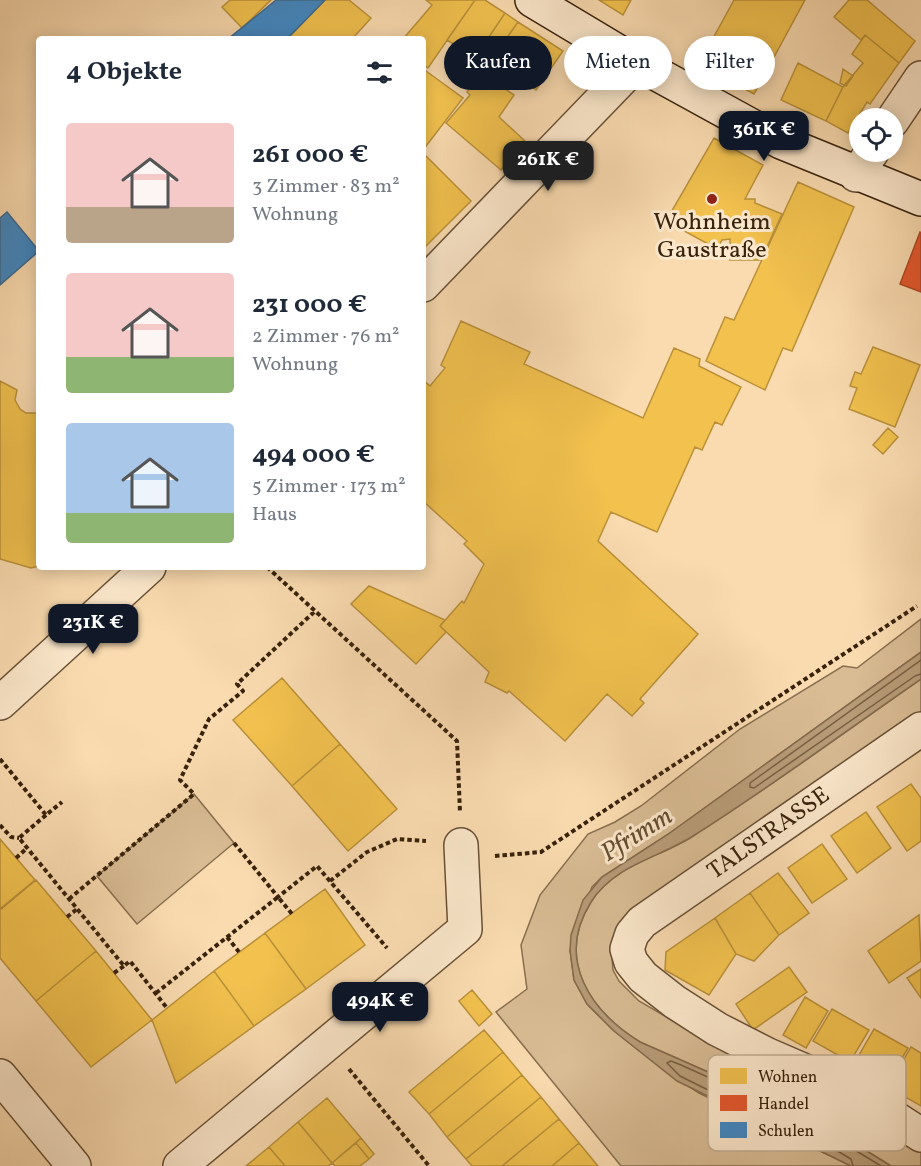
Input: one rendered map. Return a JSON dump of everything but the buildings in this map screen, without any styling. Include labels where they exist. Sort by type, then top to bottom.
[{"type":"street","points":[[532,0],[592,36]]},
{"type":"street","points":[[901,108],[921,78]]},
{"type":"street","points":[[672,82],[781,142],[864,163],[921,200]]},
{"type":"street","points":[[426,282],[611,90]]},
{"type":"street","points":[[0,703],[146,570]]},
{"type":"street","name":"TALSTRASSE","points":[[769,1055],[717,1029],[643,977],[631,962],[627,949],[632,934],[642,922],[921,729]]},
{"type":"street","points":[[180,1166],[465,929],[461,852]]},
{"type":"street","points":[[0,1076],[74,1166]]},
{"type":"street","name":"TALSTRASSE","points":[[906,1125],[921,1135]]},
{"type":"path","points":[[270,570],[457,741],[461,852]]},
{"type":"path","points":[[330,881],[367,852],[397,839],[461,852],[541,852],[917,606]]},
{"type":"path","points":[[69,899],[194,794],[180,780],[210,719],[243,691],[237,684],[314,612]]},
{"type":"path","points":[[0,759],[46,815]]},
{"type":"path","points":[[19,838],[62,802]]},
{"type":"path","points":[[0,825],[11,837],[19,838],[124,966]]},
{"type":"path","points":[[234,843],[292,914]]},
{"type":"path","points":[[16,858],[27,848]]},
{"type":"path","points":[[156,993],[317,866],[411,975]]},
{"type":"path","points":[[67,917],[77,909]]},
{"type":"path","points":[[227,938],[239,952]]},
{"type":"path","points":[[114,973],[130,961],[167,1008]]},
{"type":"path","points":[[327,1043],[429,1166]]},
{"type":"shaded area","points":[[921,619],[921,652],[667,835],[602,877],[592,887],[570,950],[574,980],[587,1004],[614,1031],[664,1070],[708,1097],[708,1151],[820,1151],[851,1166],[621,1166],[496,1012],[527,989],[521,945],[540,895],[588,834],[615,822],[641,806],[740,729],[843,666],[857,668]]},
{"type":"shaded area","points":[[921,679],[921,714],[616,941],[612,958],[613,970],[619,981],[639,1001],[732,1055],[708,1055],[708,1072],[640,1042],[606,1015],[583,982],[576,944],[581,923],[591,902],[612,879],[638,863],[680,844],[779,779]]},
{"type":"shaded area","points":[[194,794],[234,843],[137,924],[97,876]]},
{"type":"shaded area","points":[[906,1142],[921,1151],[921,1166],[891,1166],[867,1151],[906,1151]]},
{"type":"water","points":[[921,652],[921,679],[779,779],[693,836],[638,863],[612,879],[591,902],[581,923],[576,944],[583,982],[593,999],[606,1015],[640,1042],[708,1072],[708,1096],[677,1081],[614,1031],[587,1004],[574,980],[570,950],[571,935],[583,900],[602,877],[667,835]]},
{"type":"water","points":[[820,1151],[867,1151],[891,1166],[851,1166]]},
{"type":"place","name":"Wohnheim Gaustraße","points":[[712,199]]},
{"type":"water label","name":"Pfrimm","points":[[637,835]]}]
